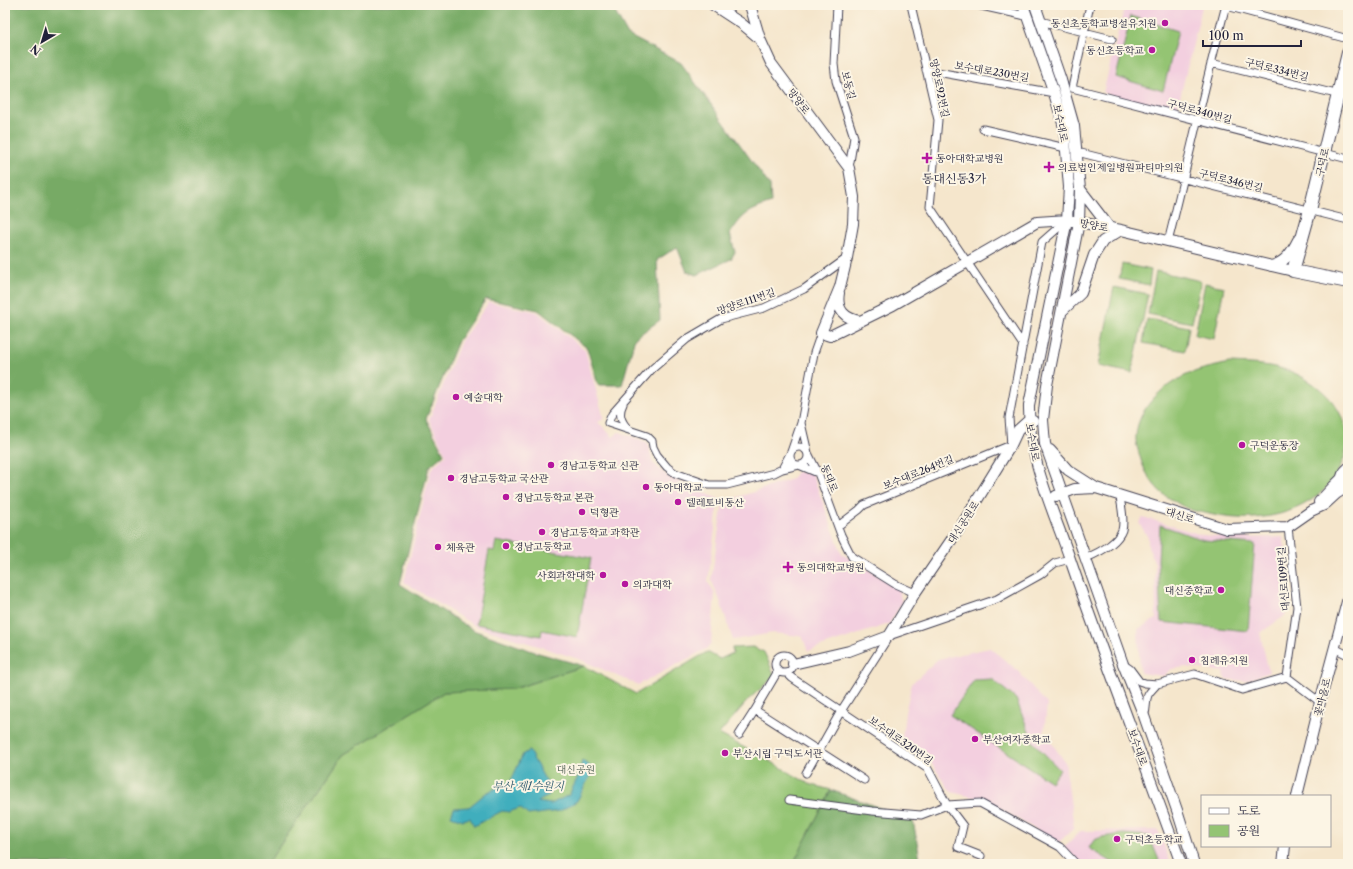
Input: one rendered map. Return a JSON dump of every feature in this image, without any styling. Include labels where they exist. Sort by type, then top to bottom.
[{"type":"main road","points":[[713,5],[742,24],[760,39]]},
{"type":"main road","name":"망양로","points":[[750,5],[760,39],[771,63],[849,168],[854,197],[853,224],[838,299],[841,310],[850,319],[861,321]]},
{"type":"main road","name":"보수대로","points":[[1022,5],[1050,83],[1063,91]]},
{"type":"main road","name":"보수대로","points":[[1035,5],[1074,126],[1080,189],[1079,222],[1048,385],[1043,420],[1045,444],[1123,664],[1144,716],[1194,864]]},
{"type":"main road","name":"구덕로","points":[[1293,271],[1324,154],[1343,96],[1348,53]]},
{"type":"main road","points":[[1050,83],[1057,92],[1060,90],[1060,80]]},
{"type":"main road","name":"보수대로","points":[[1063,91],[1064,127],[1069,187],[1067,220],[1028,405],[1028,421],[1032,449],[1070,559],[1181,864]]},
{"type":"main road","points":[[1080,189],[1110,228]]},
{"type":"main road","name":"망양로","points":[[840,287],[821,333],[830,336],[893,305],[1037,222],[1067,220],[1121,230],[1271,266],[1348,282]]},
{"type":"main road","points":[[1062,311],[1081,293],[1094,255],[1103,241],[1121,230]]},
{"type":"main road","points":[[1271,266],[1281,262],[1289,255],[1304,230]]},
{"type":"main road","points":[[1028,421],[1043,420]]},
{"type":"main road","name":"대신공원로","points":[[889,636],[915,594],[963,523],[1011,445],[1018,430],[1028,421]]},
{"type":"main road","points":[[1045,444],[1068,470],[1096,488]]},
{"type":"main road","points":[[1288,527],[1311,511],[1334,486],[1344,487],[1342,474],[1348,468]]},
{"type":"main road","name":"대신로","points":[[1049,499],[1075,488],[1096,488],[1227,529],[1288,527]]},
{"type":"main road","name":"꽃마을로","points":[[1297,795],[1348,598]]},
{"type":"main road","points":[[793,664],[849,651],[889,636]]},
{"type":"main road","points":[[1283,864],[1285,847]]},
{"type":"street","name":"보동길","points":[[837,5],[834,64],[836,81],[854,137],[849,168]]},
{"type":"street","name":"망양로92번길","points":[[911,5],[938,120],[930,207],[967,262]]},
{"type":"street","points":[[977,5],[1026,16]]},
{"type":"street","points":[[1063,91],[1083,32],[1090,5]]},
{"type":"street","points":[[1168,242],[1225,5],[1348,39]]},
{"type":"street","points":[[1040,21],[1112,39]]},
{"type":"street","name":"구덕로334번길","points":[[1211,63],[1343,96]]},
{"type":"street","name":"보수대로230번길","points":[[926,70],[1063,91]]},
{"type":"street","name":"구덕로340번길","points":[[1063,91],[1198,120],[1348,160]]},
{"type":"street","points":[[983,129],[1066,148]]},
{"type":"street","name":"구덕로346번길","points":[[1077,152],[1348,220]]},
{"type":"street","points":[[1011,445],[1009,418],[1042,242],[1067,220]]},
{"type":"street","name":"망양로111번길","points":[[628,429],[608,423],[612,414],[652,369],[687,339],[721,319],[764,308],[804,289],[847,258]]},
{"type":"street","points":[[967,262],[1023,345]]},
{"type":"street","name":"동대로","points":[[821,333],[814,353],[801,423],[808,452],[852,557],[895,584],[915,594]]},
{"type":"street","points":[[624,401],[620,410],[620,416],[623,423],[628,429],[648,436],[652,441],[653,447],[661,461],[675,473],[709,485],[728,485],[804,464],[807,461],[808,452],[802,448],[794,449],[782,469]]},
{"type":"street","points":[[801,423],[790,456],[795,464],[818,473]]},
{"type":"street","name":"보수대로264번길","points":[[838,526],[864,505],[1011,445]]},
{"type":"street","points":[[1086,558],[1094,555],[1113,543],[1122,530],[1120,496]]},
{"type":"street","name":"대신로109번길","points":[[1287,677],[1297,606],[1288,527]]},
{"type":"street","points":[[889,636],[996,599],[1040,575],[1056,563],[1070,559]]},
{"type":"street","name":"대신공원로","points":[[806,773],[841,711],[889,636]]},
{"type":"street","points":[[1334,648],[1348,655]]},
{"type":"street","points":[[784,655],[792,659],[793,664],[793,668],[787,673],[782,674],[775,666],[776,660],[780,656],[784,655]]},
{"type":"street","points":[[1123,664],[1130,669],[1139,681],[1157,684],[1195,674],[1242,690],[1287,677],[1320,702]]},
{"type":"street","points":[[739,735],[778,671]]},
{"type":"street","name":"보수대로320번길","points":[[787,673],[792,678],[928,769],[947,805],[963,826],[958,847],[982,856]]},
{"type":"street","points":[[1144,716],[1148,708],[1148,694],[1157,684]]},
{"type":"street","points":[[755,710],[864,780]]},
{"type":"street","points":[[788,800],[872,811],[920,814],[947,805],[980,803],[1060,847],[1076,864]]},
{"type":"shaded area","name":"동신초등학교","points":[[1125,5],[1195,5],[1202,7],[1176,114],[1103,93]]},
{"type":"shaded area","points":[[489,302],[537,312],[585,350],[604,419],[598,422],[613,437],[619,432],[647,442],[653,463],[666,475],[719,499],[708,582],[715,594],[711,643],[706,649],[638,685],[579,659],[475,626],[404,582],[431,469],[446,455],[429,420],[461,341]]},
{"type":"shaded area","name":"동의대학교병원","points":[[797,472],[812,473],[842,554],[898,588],[902,603],[889,624],[808,651],[802,636],[773,633],[733,640],[718,595],[711,580],[723,502],[792,479]]},
{"type":"shaded area","name":"대신중학교","points":[[1143,517],[1202,535],[1238,538],[1283,537],[1288,561],[1286,615],[1260,633],[1269,672],[1245,681],[1225,679],[1224,672],[1186,667],[1171,669],[1163,676],[1140,673],[1138,629],[1156,619],[1155,564],[1148,546],[1148,537],[1139,523]]},
{"type":"shaded area","name":"부산여자중학교","points":[[990,648],[1017,670],[1047,704],[1044,732],[1065,762],[1074,828],[1058,843],[986,800],[951,792],[932,764],[901,746],[905,713],[912,683],[938,659]]},
{"type":"shaded area","name":"구덕초등학교","points":[[1158,830],[1171,864],[1082,864],[1064,847],[1080,831]]},
{"type":"green space","points":[[5,5],[611,5],[628,35],[681,63],[770,186],[771,203],[751,211],[743,217],[730,234],[735,252],[731,259],[697,275],[687,272],[677,247],[657,260],[660,320],[635,338],[622,385],[598,385],[587,348],[538,310],[486,299],[458,341],[426,419],[444,454],[429,467],[400,584],[473,630],[535,652],[584,666],[513,689],[444,692],[343,755],[267,864],[5,864]]},
{"type":"green space","points":[[1131,16],[1178,31],[1163,91],[1116,77]]},
{"type":"green space","points":[[1122,264],[1151,270],[1149,285],[1119,279]]},
{"type":"green space","points":[[1156,271],[1201,281],[1192,323],[1148,314]]},
{"type":"green space","points":[[1205,283],[1224,287],[1214,339],[1195,335]]},
{"type":"green space","points":[[1114,287],[1148,294],[1132,373],[1098,366]]},
{"type":"green space","points":[[1147,319],[1189,327],[1185,351],[1143,343]]},
{"type":"green space","name":"구덕운동장","points":[[1229,363],[1269,366],[1292,372],[1314,385],[1324,393],[1333,402],[1340,413],[1347,437],[1346,452],[1337,473],[1331,483],[1316,496],[1287,512],[1255,518],[1238,518],[1192,510],[1164,495],[1155,486],[1145,470],[1141,460],[1136,439],[1138,425],[1142,414],[1156,396],[1164,388],[1184,376]]},
{"type":"green space","points":[[1160,525],[1204,540],[1255,544],[1248,631],[1161,622],[1158,560]]},
{"type":"green space","points":[[496,541],[591,558],[577,637],[542,630],[541,636],[476,624],[489,550],[494,551]]},
{"type":"green space","name":"대신공원","points":[[753,647],[764,652],[775,676],[749,699],[719,734],[809,784],[831,790],[793,864],[267,864],[343,755],[444,692],[513,689],[584,666],[636,694],[707,652],[720,659],[733,653],[732,648]]},
{"type":"green space","points":[[992,679],[1016,699],[1033,742],[1060,770],[1051,782],[950,715],[974,680]]},
{"type":"green space","points":[[831,790],[913,820],[921,864],[793,864]]},
{"type":"green space","points":[[1123,834],[1149,836],[1159,860],[1155,864],[1115,864],[1089,848],[1094,840],[1102,837]]},
{"type":"water","name":"부산 제1수원지","points":[[529,751],[547,783],[549,796],[537,802],[551,804],[569,795],[580,773],[582,760],[590,766],[590,776],[577,801],[560,811],[528,815],[520,808],[509,812],[502,811],[474,826],[470,818],[463,820],[451,816],[454,808],[469,807],[486,793],[511,781],[523,754]]},
{"type":"place","name":"동신초등학교병설유치원","points":[[1165,23]]},
{"type":"place","name":"동신초등학교","points":[[1152,50]]},
{"type":"place","name":"동아대학교병원","points":[[927,158]]},
{"type":"place","name":"의료법인제일병원파티마의원","points":[[1049,167]]},
{"type":"place","name":"예술대학","points":[[456,397]]},
{"type":"place","name":"구덕운동장","points":[[1242,445]]},
{"type":"place","name":"경남고등학교 신관","points":[[551,465]]},
{"type":"place","name":"경남고등학교 국산관","points":[[451,478]]},
{"type":"place","name":"동아대학교","points":[[646,487]]},
{"type":"place","name":"경남고등학교 본관","points":[[506,497]]},
{"type":"place","name":"텔레토비동산","points":[[678,502]]},
{"type":"place","name":"덕형관","points":[[582,512]]},
{"type":"place","name":"경남고등학교 과학관","points":[[542,532]]},
{"type":"place","name":"경남고등학교","points":[[506,546]]},
{"type":"place","name":"체육관","points":[[438,547]]},
{"type":"place","name":"동의대학교병원","points":[[788,567]]},
{"type":"place","name":"사회과학대학","points":[[603,575]]},
{"type":"place","name":"의과대학","points":[[625,584]]},
{"type":"place","name":"대신중학교","points":[[1221,590]]},
{"type":"place","name":"침례유치원","points":[[1192,660]]},
{"type":"place","name":"부산여자중학교","points":[[975,739]]},
{"type":"place","name":"부산시립 구덕도서관","points":[[725,753]]},
{"type":"place","name":"구덕초등학교","points":[[1117,839]]},
{"type":"district","name":"동대신동3가","points":[[954,179]]}]
